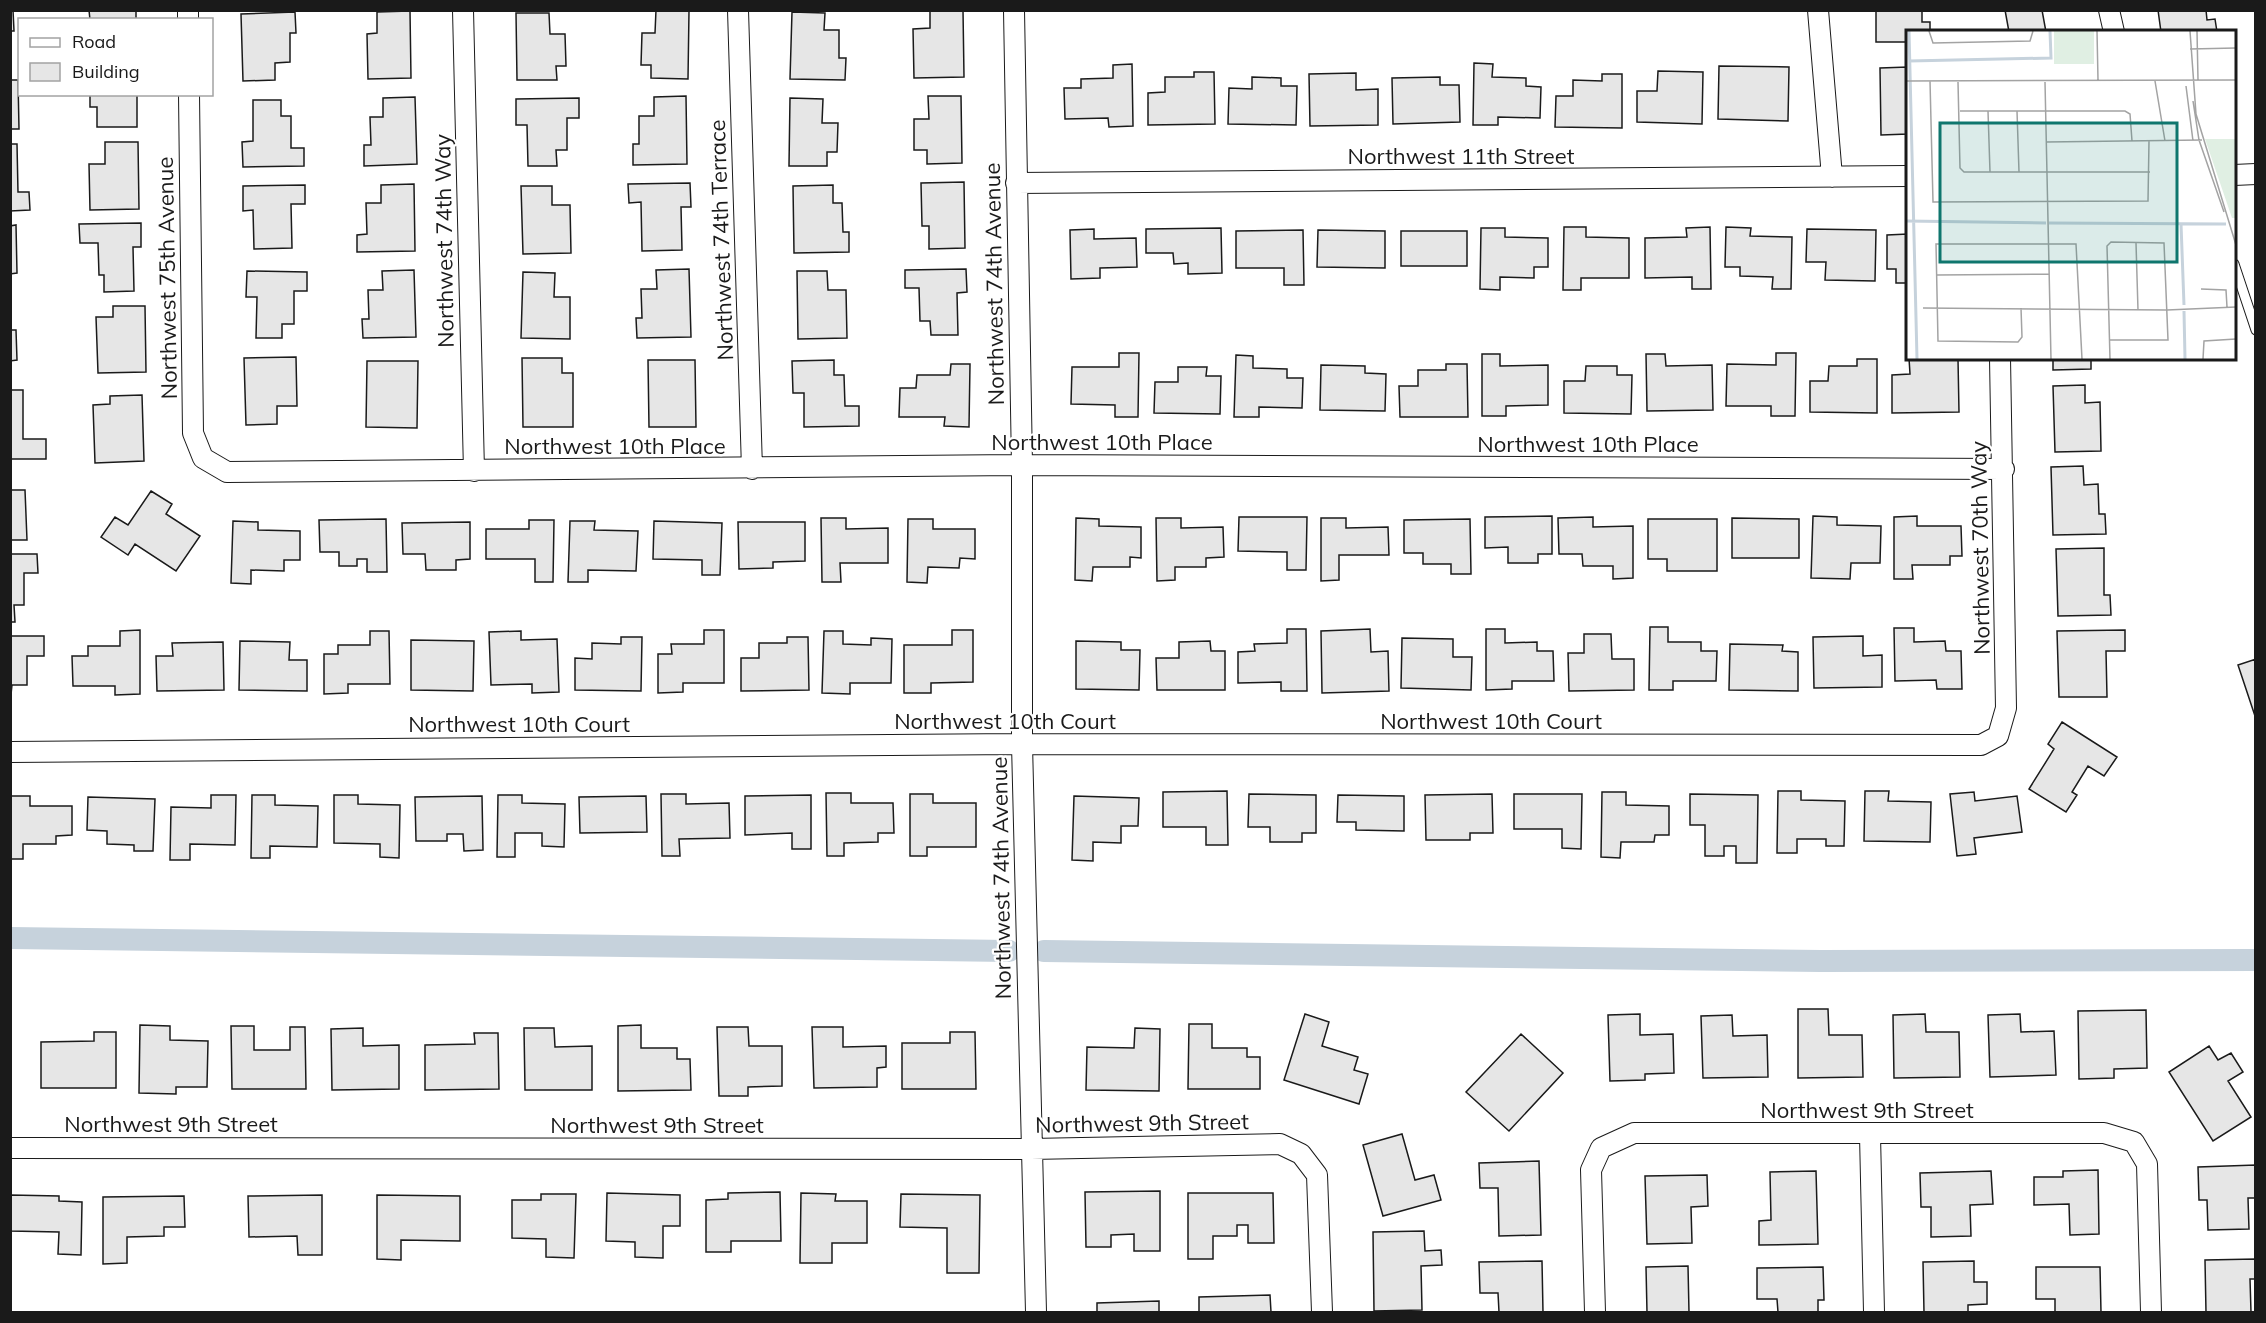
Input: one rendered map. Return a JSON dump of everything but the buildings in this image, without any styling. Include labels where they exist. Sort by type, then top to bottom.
[{"type":"street","name":"Northwest 74th Way","points":[[463,10],[474,471]]},
{"type":"street","name":"Northwest 74th Terrace","points":[[738,10],[752,469]]},
{"type":"street","name":"Northwest 74th Avenue","points":[[1014,10],[1022,465],[1022,744],[1036,1312]]},
{"type":"street","points":[[1818,10],[1832,177]]},
{"type":"street","points":[[2109,10],[2114,30]]},
{"type":"street","name":"Northwest 75th Avenue","points":[[189,96],[193,433],[203,458]]},
{"type":"street","points":[[2236,175],[2256,174]]},
{"type":"street","name":"Northwest 11th Street","points":[[1016,183],[1906,176]]},
{"type":"street","name":"Northwest 70th Way","points":[[1998,736],[2006,708],[2004,469],[2000,360]]},
{"type":"street","name":"Northwest 10th Place","points":[[203,458],[227,472],[1022,465],[2004,469]]},
{"type":"street","name":"Northwest 10th Court","points":[[10,752],[1022,744],[1981,745],[1998,736]]},
{"type":"street","name":"Northwest 9th Street","points":[[1595,1312],[1591,1170],[1601,1148],[1634,1133],[1870,1135],[2104,1133],[2134,1142],[2147,1164],[2151,1312]]},
{"type":"street","points":[[1870,1135],[1874,1312]]},
{"type":"street","name":"Northwest 9th Street","points":[[10,1148],[1031,1149],[1280,1144],[1301,1154],[1317,1174],[1322,1312]]},
{"type":"lane","points":[[2236,267],[2256,330]]},
{"type":"waterway","points":[[10,938],[1009,951]]},
{"type":"waterway","points":[[1044,951],[1821,961],[2256,960]]}]
